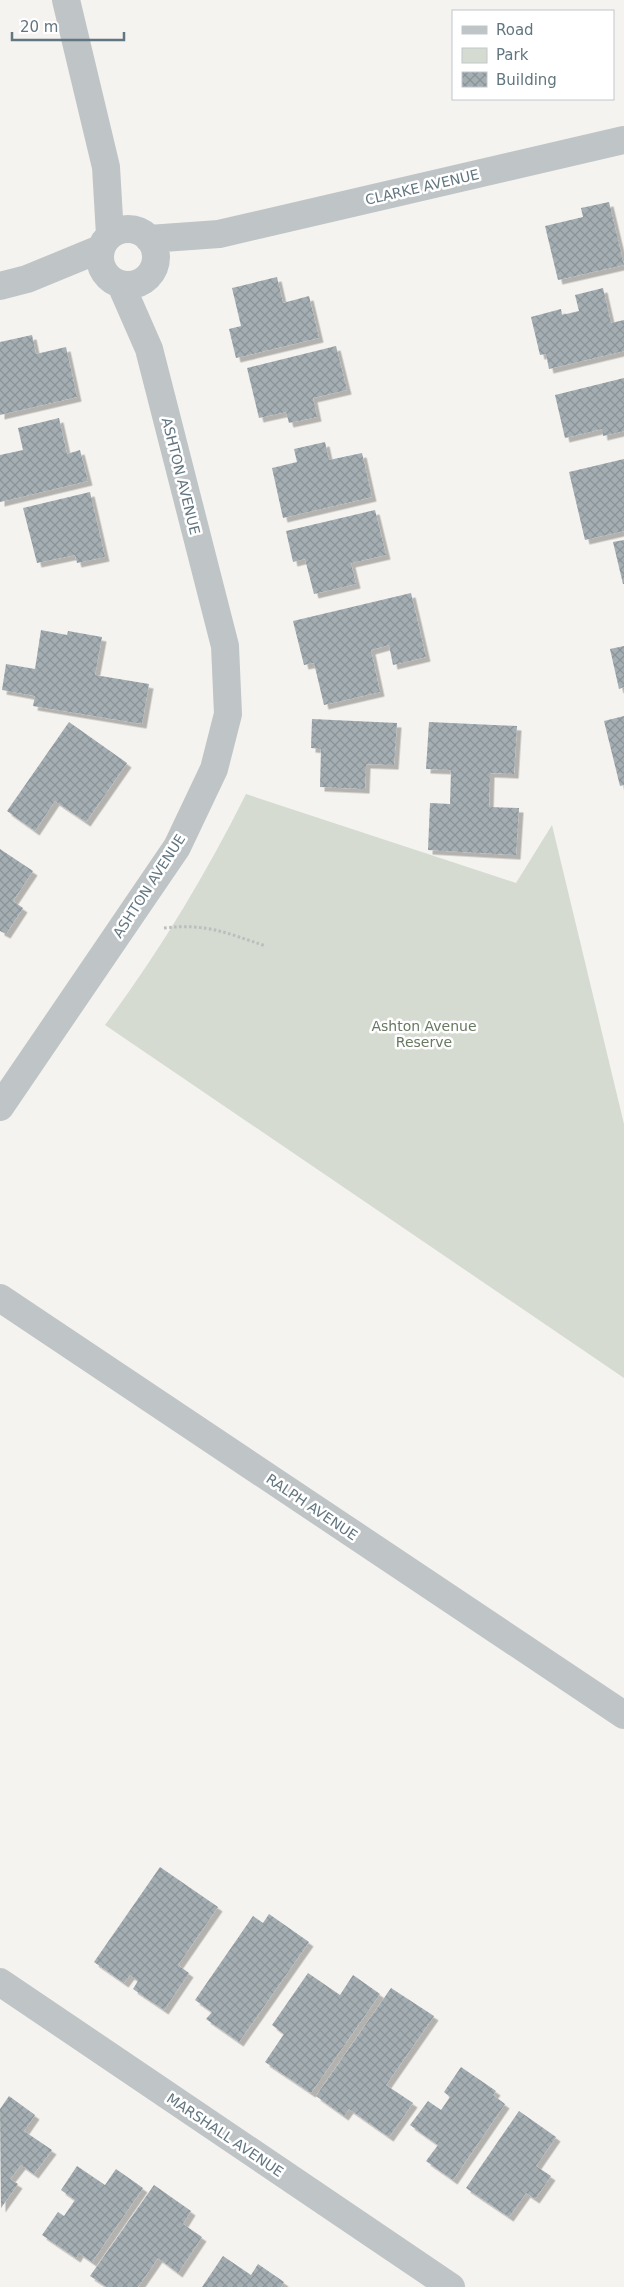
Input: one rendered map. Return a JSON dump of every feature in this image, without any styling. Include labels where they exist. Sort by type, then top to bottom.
[{"type":"street","points":[[66,0],[123,238]]},
{"type":"street","name":"CLARKE AVENUE","points":[[0,286],[27,279],[123,238],[219,234],[624,140]]},
{"type":"street","name":"CLARKE AVENUE","points":[[27,279],[132,276],[219,234]]},
{"type":"street","points":[[123,238],[154,247],[132,276],[99,258],[123,238]]},
{"type":"street","name":"ASHTON AVENUE","points":[[0,1107],[177,847],[214,769],[228,714],[225,646],[148,349],[132,276]]},
{"type":"street","name":"RALPH AVENUE","points":[[0,1298],[624,1715]]},
{"type":"street","name":"MARSHALL AVENUE","points":[[0,1982],[451,2287]]},
{"type":"path","points":[[164,928],[186,926],[211,927],[266,946]]},
{"type":"green space","name":"Ashton Avenue Reserve","points":[[246,794],[516,883],[552,825],[624,1124],[624,1378],[105,1025],[163,941],[214,854]]},
{"type":"building","points":[[609,202],[624,265],[558,280],[545,226],[583,217],[581,208]]},
{"type":"building","points":[[277,277],[283,303],[309,296],[319,338],[236,358],[229,329],[241,326],[232,288]]},
{"type":"building","points":[[603,288],[611,323],[624,320],[624,351],[549,369],[546,354],[540,355],[531,317],[561,309],[562,315],[579,311],[575,295]]},
{"type":"building","points":[[32,335],[36,354],[66,347],[77,397],[0,415],[0,342]]},
{"type":"building","points":[[336,346],[347,390],[313,398],[317,417],[289,423],[286,412],[259,418],[247,368]]},
{"type":"building","points":[[624,378],[624,431],[603,436],[602,429],[565,438],[555,395]]},
{"type":"building","points":[[59,418],[67,454],[80,450],[88,481],[0,502],[0,455],[23,450],[18,428]]},
{"type":"building","points":[[325,442],[329,460],[362,453],[372,497],[283,518],[272,468],[297,462],[294,449]]},
{"type":"building","points":[[624,459],[624,531],[585,540],[569,472]]},
{"type":"building","points":[[90,492],[105,557],[77,563],[75,555],[37,563],[23,508]]},
{"type":"building","points":[[375,510],[386,555],[351,563],[356,584],[314,594],[305,559],[293,562],[286,531]]},
{"type":"building","points":[[624,540],[624,584],[623,584],[613,542]]},
{"type":"building","points":[[411,593],[426,657],[393,665],[389,645],[371,650],[380,692],[324,705],[314,663],[304,665],[293,621]]},
{"type":"building","points":[[41,630],[67,635],[68,631],[102,637],[95,675],[149,684],[142,724],[33,706],[35,696],[2,690],[6,664],[35,669]]},
{"type":"building","points":[[624,646],[624,687],[619,689],[610,649]]},
{"type":"building","points":[[624,716],[624,785],[620,786],[604,721]]},
{"type":"building","points":[[312,719],[397,723],[394,765],[366,764],[365,789],[320,787],[321,749],[311,748]]},
{"type":"building","points":[[69,722],[127,763],[86,822],[55,801],[35,831],[7,811]]},
{"type":"building","points":[[429,722],[517,726],[514,774],[490,773],[489,807],[519,808],[516,855],[428,850],[430,803],[450,804],[451,770],[426,769]]},
{"type":"building","points":[[0,849],[33,871],[13,901],[23,908],[6,934],[0,931]]},
{"type":"building","points":[[160,1867],[218,1907],[178,1965],[189,1973],[164,2010],[133,1989],[138,1981],[130,1975],[124,1983],[94,1962]]},
{"type":"building","points":[[269,1914],[309,1942],[239,2042],[206,2019],[212,2012],[195,2000],[253,1916],[263,1923]]},
{"type":"building","points":[[308,1973],[340,1995],[353,1975],[380,1994],[311,2093],[265,2062],[284,2034],[272,2025]]},
{"type":"building","points":[[391,1988],[434,2016],[386,2085],[413,2103],[389,2137],[349,2109],[344,2116],[316,2096]]},
{"type":"building","points":[[461,2067],[496,2091],[493,2095],[505,2104],[453,2180],[426,2161],[438,2145],[410,2125],[428,2101],[441,2110],[450,2097],[444,2092]]},
{"type":"building","points":[[9,2096],[35,2115],[24,2131],[52,2150],[34,2174],[21,2165],[10,2179],[18,2184],[1,2208],[0,2109]]},
{"type":"building","points":[[519,2111],[556,2137],[536,2166],[551,2176],[535,2199],[526,2193],[509,2217],[466,2188]]},
{"type":"building","points":[[77,2166],[105,2185],[116,2169],[143,2188],[92,2262],[79,2253],[76,2258],[42,2235],[58,2212],[64,2216],[75,2200],[61,2190]]},
{"type":"building","points":[[154,2185],[191,2211],[183,2224],[202,2237],[178,2273],[158,2258],[138,2287],[107,2287],[90,2276]]},
{"type":"building","points":[[223,2256],[251,2275],[258,2264],[284,2282],[281,2287],[202,2287]]}]
